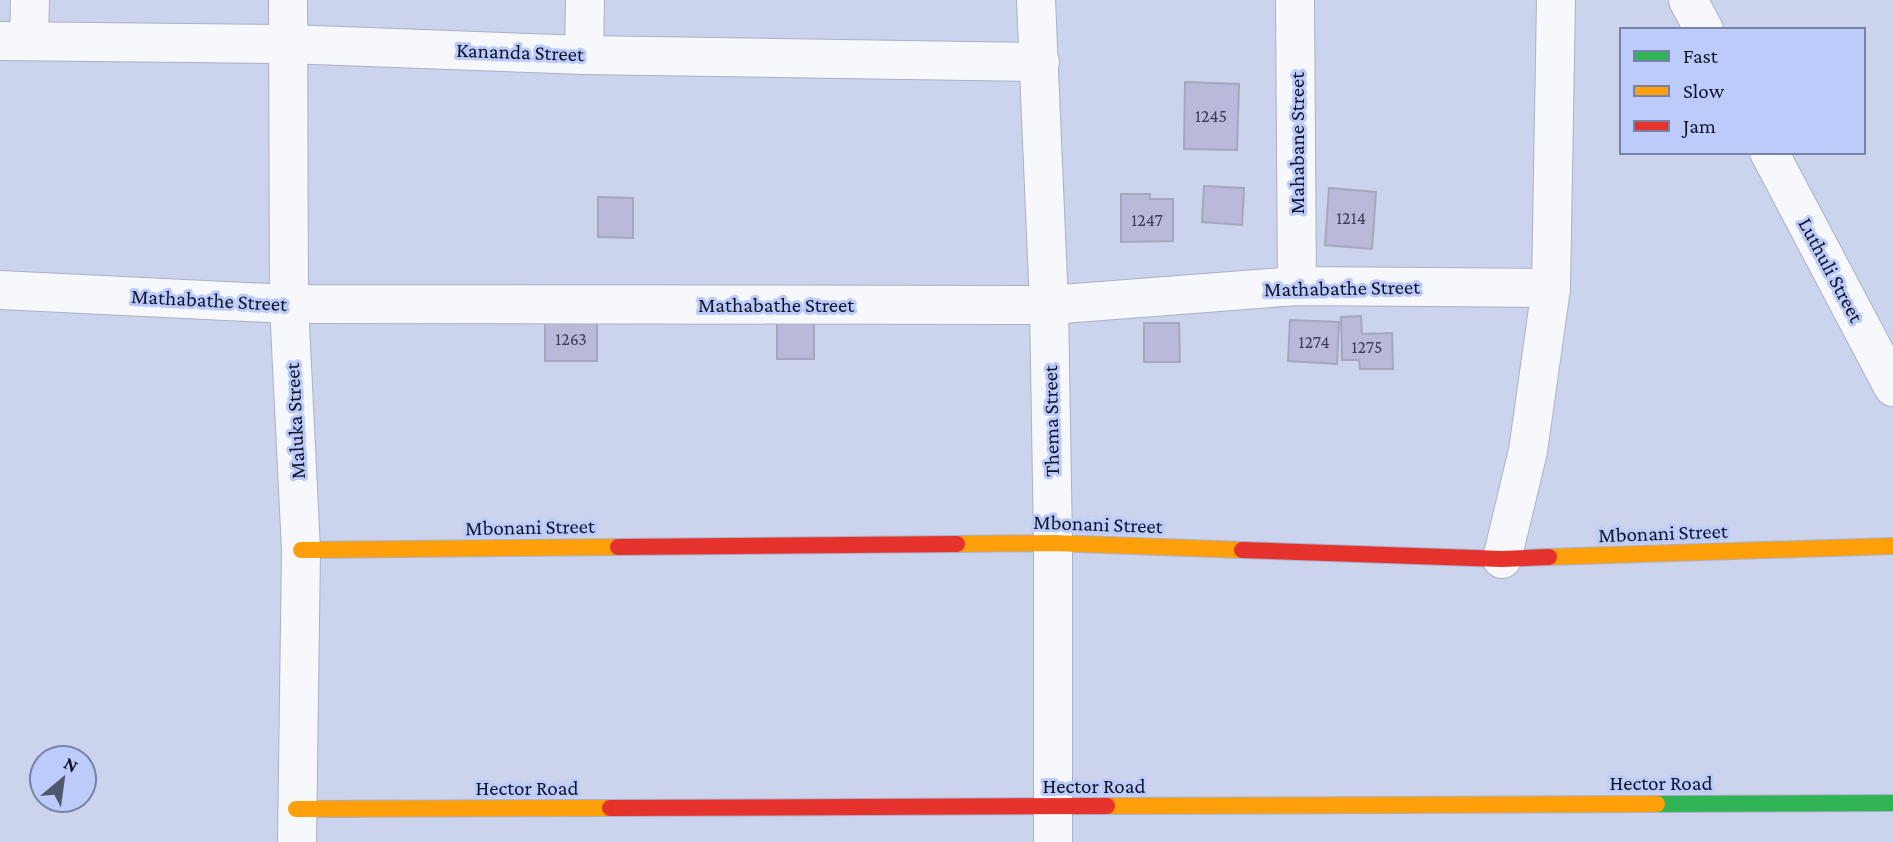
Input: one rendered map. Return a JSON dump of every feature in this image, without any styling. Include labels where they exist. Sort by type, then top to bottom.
[{"type":"street","points":[[14,41],[30,0]]},
{"type":"street","name":"Maluka Street","points":[[288,0],[289,304],[301,550],[297,826]]},
{"type":"street","points":[[584,0],[584,55]]},
{"type":"street","name":"Thema Street","points":[[1036,0],[1049,305],[1054,543],[1054,824]]},
{"type":"street","name":"Mahabane Street","points":[[1295,0],[1297,286]]},
{"type":"street","points":[[1502,559],[1528,451],[1551,288],[1556,0]]},
{"type":"street","points":[[1688,0],[1703,28]]},
{"type":"street","name":"Kananda Street","points":[[14,41],[287,44],[584,55],[1040,62]]},
{"type":"street","name":"Luthuli Street","points":[[1770,154],[1893,387]]},
{"type":"street","name":"Mathabathe Street","points":[[0,290],[289,304],[1049,305],[1297,286],[1551,288]]},
{"type":"street","name":"Mbonani Street","points":[[301,550],[1054,543],[1502,559],[1893,546]]},
{"type":"street","name":"Hector Road","points":[[297,826],[1054,824],[1893,803]]},
{"type":"building","points":[[1185,82],[1239,84],[1237,150],[1184,149]]},
{"type":"building","points":[[1204,186],[1244,188],[1242,225],[1202,222]]},
{"type":"building","points":[[1329,188],[1376,192],[1372,249],[1325,245]]},
{"type":"building","points":[[1121,194],[1150,194],[1150,199],[1173,199],[1173,241],[1121,242]]},
{"type":"building","points":[[598,197],[633,198],[633,238],[598,237]]},
{"type":"building","points":[[1361,316],[1362,334],[1392,333],[1393,369],[1360,369],[1359,360],[1342,360],[1341,317]]},
{"type":"building","points":[[545,317],[597,317],[597,361],[545,361]]},
{"type":"building","points":[[1290,320],[1339,322],[1337,364],[1288,361]]},
{"type":"building","points":[[777,323],[814,323],[814,359],[777,359]]},
{"type":"building","points":[[1144,323],[1179,323],[1180,362],[1144,362]]},
{"type":"traffic: fast","points":[[1657,804],[1893,803]]},
{"type":"traffic: slow","points":[[957,544],[1053,543],[1242,550]]},
{"type":"traffic: slow","points":[[1549,557],[1893,546]]},
{"type":"traffic: slow","points":[[301,550],[618,547]]},
{"type":"traffic: slow","points":[[1107,806],[1657,804]]},
{"type":"traffic: slow","points":[[296,809],[610,808]]},
{"type":"traffic: jam","points":[[618,547],[957,544]]},
{"type":"traffic: jam","points":[[1242,550],[1502,559],[1549,557]]},
{"type":"traffic: jam","points":[[610,808],[1107,806]]}]
